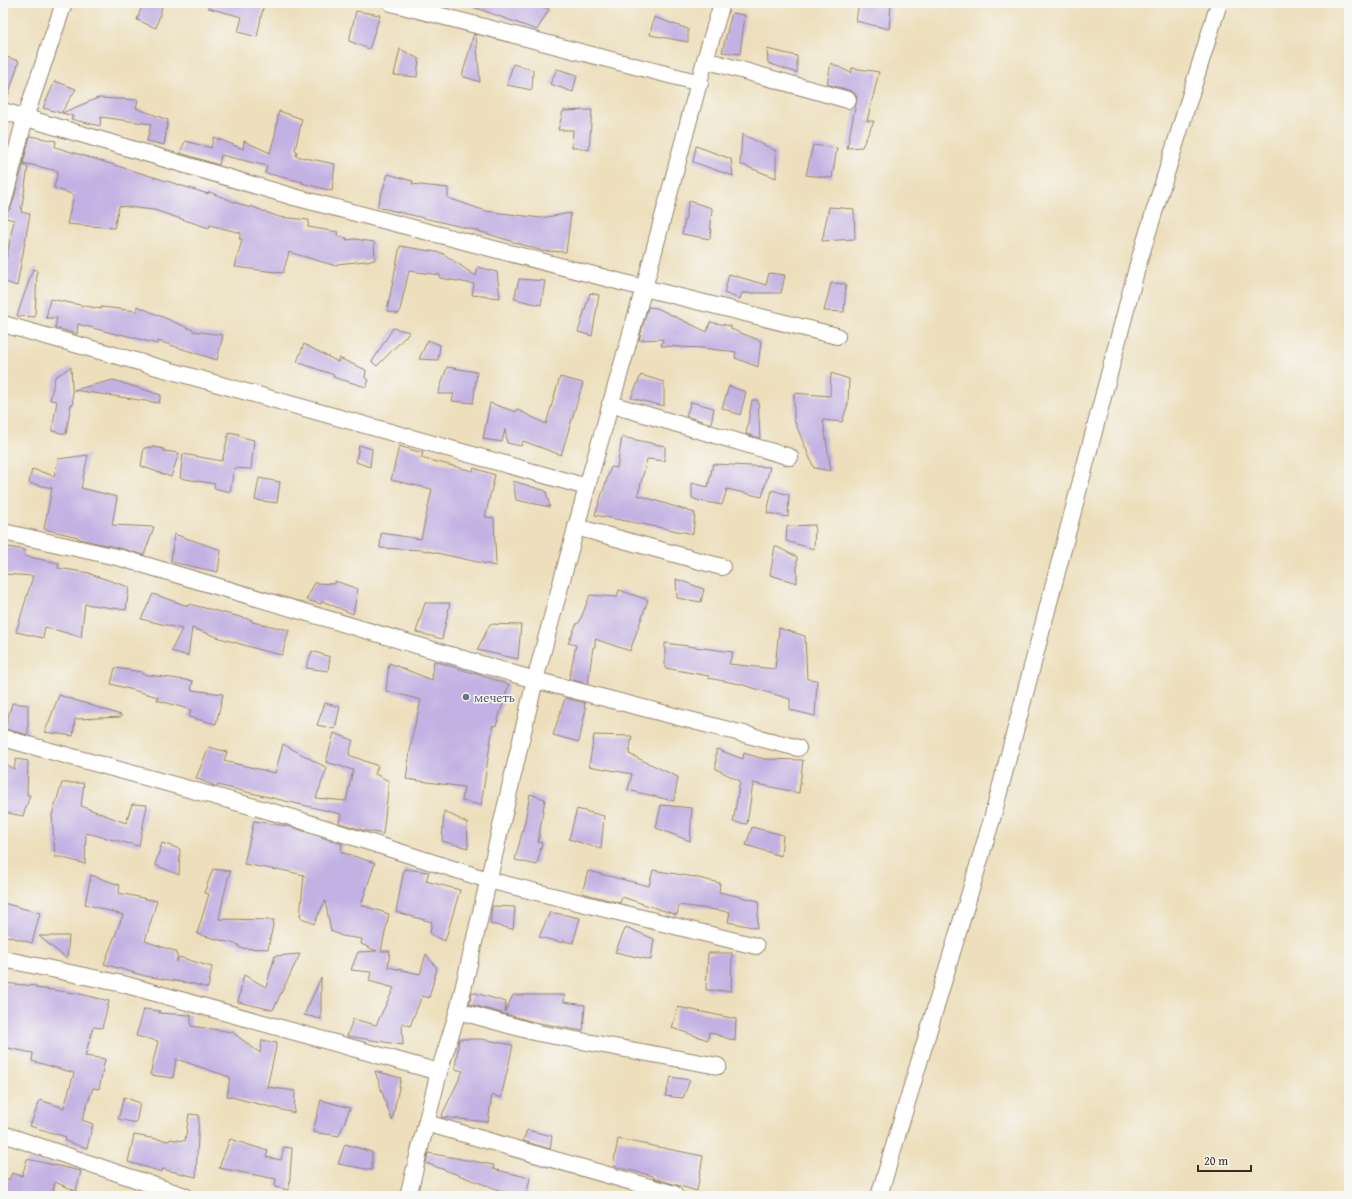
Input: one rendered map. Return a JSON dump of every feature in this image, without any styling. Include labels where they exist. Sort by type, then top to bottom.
[{"type":"street","points":[[3,202],[25,118],[64,3]]},
{"type":"street","points":[[392,3],[700,84]]},
{"type":"street","points":[[408,1196],[438,1072],[458,1011],[535,680],[587,487],[644,288],[700,84],[705,60],[722,3]]},
{"type":"street","points":[[879,1196],[992,819],[1138,264],[1219,3]]},
{"type":"street","points":[[705,60],[848,100]]},
{"type":"street","points":[[3,111],[294,197],[644,288],[837,336]]},
{"type":"street","points":[[3,324],[587,487]]},
{"type":"street","points":[[610,404],[790,458]]},
{"type":"street","points":[[576,527],[722,567]]},
{"type":"street","points":[[3,532],[121,558],[535,680],[798,748]]},
{"type":"street","points":[[3,738],[287,816],[488,880],[756,946]]},
{"type":"street","points":[[3,959],[123,984],[438,1072]]},
{"type":"street","points":[[458,1011],[538,1033],[718,1066]]},
{"type":"street","points":[[426,1123],[674,1194]]},
{"type":"street","points":[[3,1134],[186,1196]]},
{"type":"building","points":[[143,3],[163,3],[156,28],[137,20]]},
{"type":"building","points":[[208,3],[264,3],[257,37],[238,32],[242,17],[208,8]]},
{"type":"building","points":[[469,3],[530,3],[549,9],[537,30],[468,5]]},
{"type":"building","points":[[859,3],[882,3],[891,5],[889,29],[856,21]]},
{"type":"building","points":[[356,11],[380,15],[369,49],[349,41]]},
{"type":"building","points":[[732,13],[745,15],[740,54],[722,52]]},
{"type":"building","points":[[654,17],[688,29],[688,42],[650,35]]},
{"type":"building","points":[[474,34],[476,35],[480,82],[462,76]]},
{"type":"building","points":[[400,49],[419,59],[417,77],[394,75]]},
{"type":"building","points":[[767,49],[797,56],[797,73],[768,63]]},
{"type":"building","points":[[3,56],[19,61],[6,102],[3,101]]},
{"type":"building","points":[[831,63],[851,73],[852,68],[879,72],[867,121],[874,121],[862,147],[847,148],[857,98],[851,91],[827,84]]},
{"type":"building","points":[[513,64],[533,70],[532,90],[507,85]]},
{"type":"building","points":[[557,69],[577,75],[573,92],[550,84]]},
{"type":"building","points":[[55,81],[76,89],[61,113],[43,108]]},
{"type":"building","points":[[98,98],[138,100],[136,108],[168,120],[164,145],[147,141],[151,124],[101,117],[100,126],[71,119],[73,116],[62,113]]},
{"type":"building","points":[[592,110],[589,150],[572,147],[573,130],[558,130],[563,111]]},
{"type":"building","points":[[279,111],[302,119],[295,150],[297,151],[296,156],[335,164],[332,191],[265,173],[267,166],[221,155],[219,165],[180,153],[185,141],[211,148],[214,137],[243,149],[244,141],[270,153]]},
{"type":"building","points":[[742,134],[776,151],[776,178],[740,164]]},
{"type":"building","points":[[30,136],[56,141],[55,147],[208,194],[209,192],[250,208],[250,206],[279,217],[309,220],[308,227],[338,232],[337,236],[347,238],[346,240],[355,239],[374,242],[375,260],[337,264],[336,266],[289,252],[283,273],[235,267],[242,239],[239,239],[241,233],[210,225],[209,228],[154,210],[119,206],[114,228],[67,224],[74,195],[54,188],[58,171],[23,163]]},
{"type":"building","points":[[813,145],[837,148],[832,178],[806,175]]},
{"type":"building","points":[[696,146],[731,159],[733,176],[693,162]]},
{"type":"building","points":[[23,165],[28,167],[21,212],[30,214],[17,286],[3,281],[3,259],[6,259],[14,220],[6,218],[6,212],[12,205]]},
{"type":"building","points":[[388,174],[413,181],[412,184],[448,188],[448,198],[486,211],[540,218],[571,213],[566,252],[543,251],[475,230],[377,207]]},
{"type":"building","points":[[689,201],[712,208],[710,239],[682,234]]},
{"type":"building","points":[[829,207],[854,209],[855,239],[822,241]]},
{"type":"building","points":[[400,246],[442,253],[476,276],[478,267],[497,272],[500,298],[472,295],[474,284],[440,278],[440,275],[409,271],[399,314],[387,311]]},
{"type":"building","points":[[33,269],[37,270],[35,317],[17,316]]},
{"type":"building","points":[[769,273],[785,275],[781,293],[742,293],[740,299],[724,293],[729,274],[766,285]]},
{"type":"building","points":[[519,279],[545,281],[541,305],[514,299]]},
{"type":"building","points":[[831,283],[846,284],[844,312],[824,311]]},
{"type":"building","points":[[590,293],[599,295],[592,336],[578,332]]},
{"type":"building","points":[[50,299],[101,309],[101,307],[137,311],[137,306],[193,331],[223,335],[217,360],[158,341],[158,344],[78,324],[77,334],[55,328],[57,318],[46,318]]},
{"type":"building","points":[[648,307],[657,308],[707,332],[710,322],[731,326],[731,329],[761,341],[758,367],[735,358],[736,352],[702,348],[661,346],[663,339],[639,340]]},
{"type":"building","points":[[393,328],[410,332],[377,366],[372,362]]},
{"type":"building","points":[[428,340],[440,345],[438,360],[419,359]]},
{"type":"building","points":[[304,344],[338,362],[339,358],[366,370],[365,378],[369,380],[366,387],[333,377],[334,375],[297,362]]},
{"type":"building","points":[[71,367],[73,405],[71,404],[66,434],[52,431],[57,401],[50,400],[55,377]]},
{"type":"building","points":[[447,367],[477,372],[473,403],[452,401],[454,394],[438,394]]},
{"type":"building","points":[[831,373],[849,379],[848,404],[842,422],[823,420],[831,471],[814,468],[794,420],[794,393],[830,396]]},
{"type":"building","points":[[641,375],[664,382],[664,406],[631,398]]},
{"type":"building","points":[[560,377],[583,383],[561,455],[523,441],[521,446],[507,443],[505,429],[502,442],[483,439],[490,403],[516,412],[516,409],[546,424]]},
{"type":"building","points":[[113,380],[161,395],[159,403],[74,390]]},
{"type":"building","points":[[729,386],[746,392],[740,415],[722,408]]},
{"type":"building","points":[[752,400],[758,400],[760,438],[746,434]]},
{"type":"building","points":[[691,402],[714,408],[711,424],[686,416]]},
{"type":"building","points":[[229,432],[254,440],[251,469],[234,468],[230,492],[214,488],[215,484],[180,478],[183,454],[222,461]]},
{"type":"building","points":[[622,437],[665,446],[665,461],[647,459],[638,495],[695,513],[693,534],[595,515],[611,467],[617,468]]},
{"type":"building","points":[[359,445],[372,449],[370,467],[356,462]]},
{"type":"building","points":[[399,446],[423,453],[421,458],[473,471],[474,468],[495,475],[485,517],[494,518],[496,566],[423,550],[380,548],[381,533],[421,539],[432,489],[391,480]]},
{"type":"building","points":[[154,447],[164,449],[164,451],[179,453],[171,477],[141,466],[144,448]]},
{"type":"building","points":[[88,455],[81,488],[117,497],[112,525],[154,527],[144,555],[44,529],[52,488],[29,483],[32,469],[54,476],[58,459]]},
{"type":"building","points":[[713,464],[770,467],[762,497],[727,489],[722,505],[692,498],[692,483],[708,487]]},
{"type":"building","points":[[259,478],[280,482],[277,503],[255,500]]},
{"type":"building","points":[[513,481],[546,491],[550,507],[516,500]]},
{"type":"building","points":[[772,490],[789,495],[788,517],[767,513]]},
{"type":"building","points":[[815,525],[814,549],[786,541],[787,526]]},
{"type":"building","points":[[174,534],[221,550],[218,572],[171,562]]},
{"type":"building","points":[[3,546],[25,550],[24,556],[59,563],[58,568],[90,573],[129,587],[126,610],[85,604],[81,637],[45,627],[43,638],[16,632],[33,576],[3,574]]},
{"type":"building","points":[[775,546],[797,557],[797,583],[770,575]]},
{"type":"building","points":[[676,579],[704,589],[701,602],[677,598]]},
{"type":"building","points":[[335,581],[358,589],[353,614],[322,601],[321,604],[306,600],[315,583],[335,584]]},
{"type":"building","points":[[619,590],[648,600],[630,651],[595,639],[595,647],[593,647],[588,684],[569,679],[576,645],[568,643],[577,623],[579,623],[590,595],[617,597]]},
{"type":"building","points":[[153,594],[188,606],[189,604],[252,620],[252,622],[289,630],[282,655],[220,638],[192,628],[188,656],[171,651],[182,629],[141,619]]},
{"type":"building","points":[[425,603],[450,603],[442,639],[416,632]]},
{"type":"building","points":[[490,624],[521,625],[518,659],[477,650]]},
{"type":"building","points":[[779,628],[805,636],[807,679],[817,680],[815,716],[790,710],[790,699],[740,684],[708,678],[709,676],[665,668],[665,643],[733,652],[729,664],[775,669]]},
{"type":"building","points":[[312,651],[330,657],[328,671],[306,668]]},
{"type":"building","points":[[434,661],[509,684],[496,726],[493,725],[481,805],[462,801],[464,787],[406,779],[412,737],[421,700],[386,691],[389,663],[432,680]]},
{"type":"building","points":[[115,668],[142,672],[142,674],[193,681],[191,690],[223,694],[216,724],[189,717],[191,710],[157,700],[158,697],[111,684]]},
{"type":"building","points":[[59,695],[121,715],[121,717],[75,719],[73,736],[45,732]]},
{"type":"building","points":[[565,698],[585,703],[584,708],[586,708],[579,742],[553,735]]},
{"type":"building","points":[[12,703],[28,705],[28,735],[5,729]]},
{"type":"building","points":[[325,703],[340,707],[335,729],[317,725]]},
{"type":"building","points":[[334,733],[353,740],[349,755],[378,766],[375,774],[389,781],[383,834],[362,830],[339,823],[341,814],[217,785],[217,787],[196,778],[209,747],[227,752],[224,761],[275,773],[283,744],[327,768],[316,798],[346,801],[353,770],[326,762]]},
{"type":"building","points":[[594,735],[632,736],[629,754],[678,777],[674,801],[628,790],[632,774],[589,766]]},
{"type":"building","points":[[716,749],[743,759],[744,753],[764,759],[803,760],[799,793],[753,783],[747,824],[733,822],[740,781],[716,769]]},
{"type":"building","points":[[16,759],[28,761],[27,795],[30,795],[23,816],[3,812],[3,763],[14,769]]},
{"type":"building","points":[[62,783],[84,783],[81,806],[126,823],[132,804],[147,805],[139,846],[86,833],[85,864],[55,857],[52,815]]},
{"type":"building","points":[[530,794],[545,799],[538,842],[542,843],[537,865],[515,860]]},
{"type":"building","points":[[661,805],[692,808],[690,841],[656,828]]},
{"type":"building","points":[[577,809],[604,816],[601,849],[569,839]]},
{"type":"building","points":[[444,811],[467,823],[468,848],[442,841]]},
{"type":"building","points":[[254,821],[292,827],[342,844],[341,852],[375,863],[361,905],[389,914],[381,951],[390,951],[388,967],[420,974],[426,954],[437,968],[429,998],[422,996],[410,1026],[402,1023],[403,1045],[347,1036],[353,1019],[376,1025],[394,988],[369,981],[371,972],[351,970],[358,952],[377,951],[361,944],[362,939],[342,936],[331,931],[325,901],[314,924],[300,917],[304,875],[244,864]]},
{"type":"building","points":[[752,827],[783,835],[781,856],[746,845]]},
{"type":"building","points":[[162,843],[180,849],[179,875],[155,865]]},
{"type":"building","points":[[213,869],[230,871],[219,919],[274,920],[268,949],[239,948],[239,945],[197,934],[209,894],[204,893]]},
{"type":"building","points":[[404,869],[429,872],[426,881],[460,890],[445,941],[430,934],[432,922],[396,912]]},
{"type":"building","points":[[653,870],[720,883],[719,892],[759,901],[757,928],[728,922],[730,912],[679,905],[677,915],[622,897],[620,903],[582,893],[588,871],[649,886]]},
{"type":"building","points":[[91,875],[120,885],[119,893],[157,901],[145,941],[177,952],[177,962],[179,957],[212,967],[208,988],[194,984],[145,976],[104,964],[123,915],[85,904]]},
{"type":"building","points":[[3,903],[40,913],[32,943],[3,935]]},
{"type":"building","points":[[492,906],[515,907],[513,929],[490,924]]},
{"type":"building","points":[[550,912],[580,918],[573,943],[563,941],[563,943],[539,937]]},
{"type":"building","points":[[626,927],[654,939],[651,960],[615,952]]},
{"type":"building","points":[[39,936],[69,936],[67,959]]},
{"type":"building","points":[[708,953],[732,953],[731,991],[706,990]]},
{"type":"building","points":[[300,954],[273,1010],[238,1002],[244,975],[266,987],[275,956]]},
{"type":"building","points":[[321,978],[321,1019],[304,1015]]},
{"type":"building","points":[[3,983],[36,986],[36,988],[76,993],[109,1001],[102,1028],[93,1027],[85,1056],[105,1059],[99,1089],[93,1088],[82,1120],[93,1124],[87,1148],[65,1141],[66,1137],[30,1126],[40,1100],[64,1108],[74,1073],[32,1061],[33,1053],[3,1047]]},
{"type":"building","points":[[472,992],[506,1002],[505,1012],[513,995],[565,995],[564,1002],[585,1005],[583,1031],[534,1022],[469,1004]]},
{"type":"building","points":[[678,1007],[736,1019],[735,1041],[709,1032],[708,1040],[672,1028]]},
{"type":"building","points":[[144,1009],[160,1011],[159,1013],[191,1015],[191,1026],[232,1032],[260,1053],[262,1040],[277,1043],[267,1087],[295,1091],[294,1113],[227,1096],[230,1077],[176,1059],[173,1078],[150,1075],[158,1041],[136,1036]]},
{"type":"building","points":[[459,1039],[481,1039],[513,1045],[501,1098],[492,1095],[488,1122],[441,1117],[463,1071],[455,1069]]},
{"type":"building","points":[[375,1071],[401,1078],[392,1121]]},
{"type":"building","points":[[671,1077],[690,1080],[683,1098],[665,1096]]},
{"type":"building","points":[[124,1097],[140,1103],[136,1123],[118,1119]]},
{"type":"building","points":[[321,1100],[350,1108],[339,1136],[313,1132]]},
{"type":"building","points":[[189,1114],[199,1115],[196,1177],[162,1169],[162,1172],[128,1162],[134,1135],[169,1141],[170,1139],[185,1141]]},
{"type":"building","points":[[527,1130],[552,1136],[550,1149],[523,1141]]},
{"type":"building","points":[[230,1139],[268,1151],[266,1157],[281,1160],[284,1147],[292,1148],[289,1190],[275,1187],[276,1179],[219,1168]]},
{"type":"building","points":[[618,1139],[703,1156],[697,1191],[653,1178],[653,1176],[613,1166]]},
{"type":"building","points":[[345,1144],[372,1152],[372,1170],[338,1164]]},
{"type":"building","points":[[428,1153],[494,1165],[493,1169],[530,1178],[526,1196],[515,1196],[426,1163]]},
{"type":"building","points":[[27,1159],[81,1171],[76,1191],[55,1182],[52,1196],[3,1196],[3,1179],[9,1180],[12,1173],[22,1176]]},
{"type":"place","name":"мечеть","points":[[466,697]]}]
